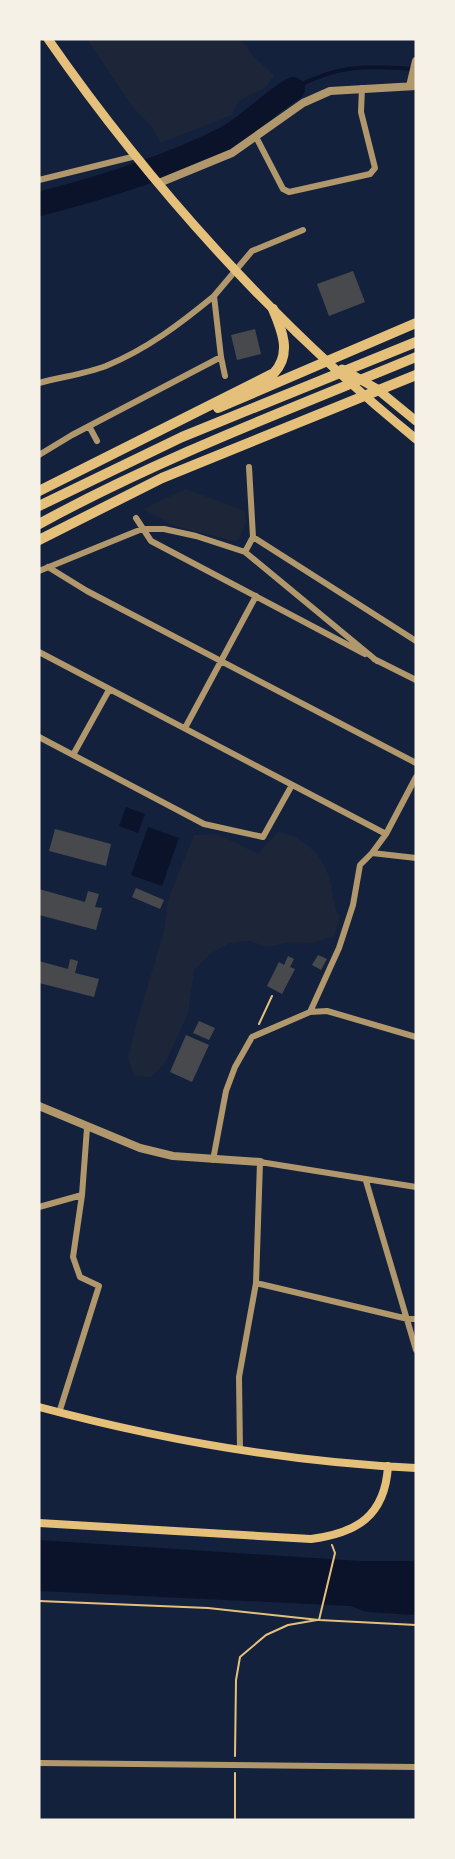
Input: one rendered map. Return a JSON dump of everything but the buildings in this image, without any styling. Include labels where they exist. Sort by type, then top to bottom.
[{"type":"highway","points":[[39,491],[273,373],[281,365],[284,343],[273,309]]},
{"type":"highway","points":[[123,448],[416,323]]},
{"type":"highway","points":[[39,506],[95,477],[252,407],[416,342]]},
{"type":"highway","points":[[39,524],[100,491],[247,425],[413,359]]},
{"type":"highway","points":[[39,540],[162,478],[416,375]]},
{"type":"main road","points":[[48,39],[86,94],[233,269],[363,395],[416,439]]},
{"type":"main road","points":[[330,361],[377,389],[416,421]]},
{"type":"main road","points":[[39,1407],[147,1433],[240,1450],[416,1468]]},
{"type":"main road","points":[[39,1523],[311,1539],[329,1537],[365,1521],[378,1506],[387,1480],[388,1466]]},
{"type":"street","points":[[156,180],[232,153],[303,103],[330,91],[413,86],[416,61]]},
{"type":"street","points":[[256,137],[283,189],[290,192],[370,174],[375,168],[361,112],[362,88]]},
{"type":"street","points":[[39,180],[139,158]]},
{"type":"street","points":[[39,383],[104,367],[156,340],[214,296],[233,269],[252,251],[303,231]]},
{"type":"street","points":[[214,296],[225,376]]},
{"type":"street","points":[[39,455],[89,426],[221,357]]},
{"type":"street","points":[[89,426],[97,441]]},
{"type":"street","points":[[245,552],[253,537],[249,467]]},
{"type":"street","points":[[136,518],[151,541],[416,680]]},
{"type":"street","points":[[39,571],[142,529],[164,529],[196,536],[245,552],[376,661]]},
{"type":"street","points":[[253,537],[416,641]]},
{"type":"street","points":[[48,567],[87,591],[416,763]]},
{"type":"street","points":[[185,728],[256,596]]},
{"type":"street","points":[[39,652],[386,834]]},
{"type":"street","points":[[73,755],[109,690]]},
{"type":"street","points":[[39,737],[204,824],[263,837],[292,785]]},
{"type":"street","points":[[310,1012],[339,948],[354,905],[360,865],[386,834],[416,777]]},
{"type":"street","points":[[372,853],[416,858]]},
{"type":"street","points":[[213,1160],[226,1091],[235,1067],[252,1037],[310,1012],[327,1011],[416,1037]]},
{"type":"street","points":[[39,1106],[87,1128],[140,1148],[173,1156],[260,1162],[366,1181],[416,1187]]},
{"type":"street","points":[[59,1413],[99,1286],[80,1277],[73,1257],[82,1195],[87,1128]]},
{"type":"street","points":[[240,1450],[239,1377],[256,1283],[260,1162]]},
{"type":"street","points":[[366,1181],[412,1319],[416,1350]]},
{"type":"street","points":[[39,1207],[82,1195]]},
{"type":"street","points":[[256,1283],[412,1319]]},
{"type":"street","points":[[39,1763],[416,1767]]},
{"type":"path","points":[[252,1037],[272,996]]},
{"type":"path","points":[[319,1620],[335,1553]]},
{"type":"path","points":[[39,1601],[208,1608],[319,1620],[416,1624]]},
{"type":"path","points":[[235,1820],[236,1680],[240,1657],[266,1635],[288,1625],[319,1620]]},
{"type":"shaded area","points":[[87,39],[241,39],[253,56],[274,75],[265,88],[238,101],[232,115],[161,143],[153,128],[132,106]]},
{"type":"shaded area","points":[[186,489],[245,511],[246,523],[239,539],[235,541],[175,526],[143,509]]},
{"type":"shaded area","points":[[126,807],[145,814],[138,833],[119,826]]},
{"type":"shaded area","points":[[148,827],[179,838],[162,886],[131,875]]},
{"type":"shaded area","points":[[278,832],[307,845],[326,869],[335,907],[340,916],[334,936],[312,943],[290,942],[269,947],[249,941],[230,943],[210,954],[194,970],[188,1014],[164,1065],[150,1077],[134,1076],[128,1057],[164,931],[168,900],[194,835],[217,834],[258,854]]},
{"type":"shaded area","points":[[39,1540],[361,1561],[416,1561],[416,1615],[366,1612],[351,1606],[39,1591]]},
{"type":"waterway","points":[[293,89],[324,75],[352,68],[415,69]]},
{"type":"waterway","points":[[39,204],[134,176],[204,149],[235,133],[293,89]]}]
